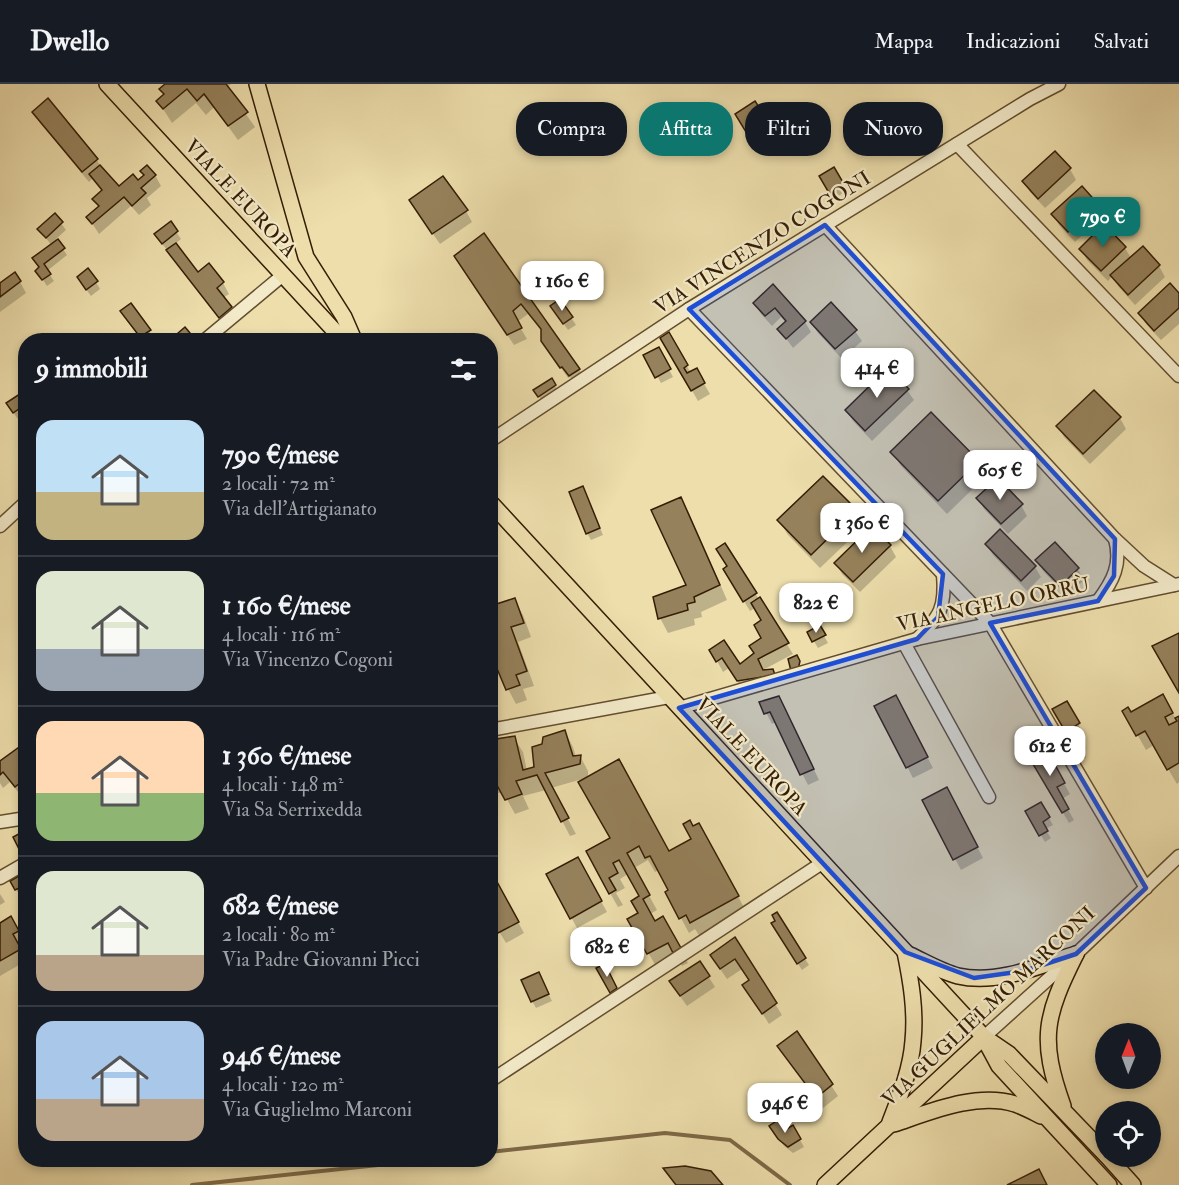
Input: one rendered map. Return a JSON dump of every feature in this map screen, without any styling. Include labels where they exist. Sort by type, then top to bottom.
[{"type":"main road","name":"VIALE EUROPA","points":[[107,84],[337,333]]},
{"type":"main road","points":[[257,84],[306,257],[344,317],[351,333]]},
{"type":"main road","name":"VIALE EUROPA","points":[[498,511],[984,1037],[1009,1054],[1095,1144]]},
{"type":"main road","points":[[905,952],[956,975],[974,978],[993,978],[1024,971],[1076,954]]},
{"type":"main road","points":[[888,1126],[908,1071],[914,1042],[911,981],[905,952]]},
{"type":"main road","points":[[1065,1111],[1049,1062],[1047,1040],[1051,1012],[1057,993],[1076,954]]},
{"type":"main road","name":"VIALE EUROPA","points":[[984,1037],[999,1066],[1109,1185]]},
{"type":"main road","name":"VIA GUGLIELMO MARCONI","points":[[825,1185],[984,1037]]},
{"type":"main road","points":[[888,1126],[960,1104],[988,1101],[1014,1104],[1047,1119]]},
{"type":"main road","name":"VIALE EUROPA","points":[[1116,1167],[1133,1185]]},
{"type":"street","name":"VIA VINCENZO COGONI","points":[[498,436],[689,309],[1030,99],[1059,84]]},
{"type":"street","points":[[957,144],[1179,376]]},
{"type":"street","points":[[825,225],[1115,539],[1144,566],[1176,585]]},
{"type":"street","points":[[213,333],[283,275]]},
{"type":"street","points":[[689,309],[990,623],[1146,888]]},
{"type":"street","points":[[0,526],[18,509]]},
{"type":"street","points":[[1098,601],[1114,576],[1118,563],[1115,539]]},
{"type":"street","points":[[917,639],[938,617],[942,606],[943,574]]},
{"type":"street","name":"VIA ANGELO ORRÙ","points":[[498,729],[674,703],[917,639],[1176,585]]},
{"type":"street","points":[[904,643],[989,797]]},
{"type":"street","points":[[0,822],[18,819]]},
{"type":"street","name":"VIA GUGLIELMO MARCONI","points":[[984,1037],[1179,856]]},
{"type":"street","points":[[498,1076],[822,864]]},
{"type":"street","points":[[0,878],[18,868]]},
{"type":"highlighted area","points":[[825,225],[1115,539],[1114,576],[1098,601],[990,623],[1146,888],[1076,954],[1024,971],[974,978],[905,952],[679,708],[917,639],[938,617],[943,574],[689,309]]},
{"type":"building","points":[[165,84],[226,84],[248,112],[228,126],[204,94],[197,101],[187,89],[163,109],[156,101],[164,94],[159,89]]},
{"type":"building","points":[[48,98],[98,159],[82,172],[32,112]]},
{"type":"building","points":[[745,108],[745,130],[735,114]]},
{"type":"building","points":[[1055,151],[1071,168],[1038,199],[1022,181]]},
{"type":"building","points":[[100,165],[119,186],[133,174],[138,180],[144,175],[140,171],[147,165],[156,175],[141,188],[146,193],[132,206],[124,197],[92,224],[86,217],[99,206],[92,199],[102,190],[89,174]]},
{"type":"building","points":[[834,167],[844,184],[829,193],[819,176]]},
{"type":"building","points":[[443,176],[468,210],[432,234],[409,200]]},
{"type":"building","points":[[1082,186],[1098,204],[1068,232],[1051,214]]},
{"type":"building","points":[[55,213],[63,222],[46,238],[37,229]]},
{"type":"building","points":[[171,221],[178,231],[162,244],[154,234]]},
{"type":"building","points":[[1104,224],[1126,247],[1101,271],[1079,249]]},
{"type":"building","points":[[484,233],[580,369],[569,376],[562,367],[560,368],[541,341],[541,329],[521,304],[513,311],[522,328],[507,335],[454,256]]},
{"type":"building","points":[[58,239],[65,248],[44,264],[51,274],[42,280],[35,271],[39,267],[32,258]]},
{"type":"building","points":[[176,243],[198,272],[209,263],[224,282],[217,288],[232,307],[219,318],[166,250]]},
{"type":"building","points":[[1143,246],[1160,265],[1128,295],[1110,275]]},
{"type":"building","points":[[88,268],[98,281],[86,290],[77,277]]},
{"type":"building","points":[[15,272],[21,281],[0,297],[0,283]]},
{"type":"building","points":[[1170,283],[1179,293],[1179,308],[1154,331],[1138,313]]},
{"type":"building","points":[[773,284],[806,321],[786,339],[777,329],[786,321],[775,308],[765,316],[753,303]]},
{"type":"building","points":[[560,299],[573,317],[563,324],[550,306]]},
{"type":"building","points":[[831,302],[857,330],[835,349],[810,322]]},
{"type":"building","points":[[131,303],[151,330],[146,333],[137,333],[120,311]]},
{"type":"building","points":[[185,327],[190,333],[178,333]]},
{"type":"building","points":[[669,332],[688,365],[684,368],[687,373],[697,368],[705,383],[691,391],[660,338]]},
{"type":"building","points":[[659,347],[671,369],[655,378],[643,355]]},
{"type":"building","points":[[888,368],[909,389],[865,431],[845,410]]},
{"type":"building","points":[[552,378],[556,385],[538,397],[533,390]]},
{"type":"building","points":[[1094,390],[1121,417],[1083,454],[1056,426]]},
{"type":"building","points":[[18,395],[18,410],[13,413],[6,403]]},
{"type":"building","points":[[931,412],[979,461],[938,501],[890,452]]},
{"type":"building","points":[[823,476],[857,510],[811,555],[777,520]]},
{"type":"building","points":[[998,478],[1023,504],[1001,524],[976,498]]},
{"type":"building","points":[[583,486],[600,528],[586,534],[569,492]]},
{"type":"building","points":[[681,497],[720,585],[694,597],[695,602],[687,604],[688,610],[658,619],[653,597],[686,585],[651,510]]},
{"type":"building","points":[[872,526],[891,545],[853,582],[834,563]]},
{"type":"building","points":[[1000,529],[1036,566],[1021,581],[985,544]]},
{"type":"building","points":[[1055,542],[1079,568],[1060,586],[1035,560]]},
{"type":"building","points":[[725,543],[757,593],[743,602],[723,569],[727,566],[716,549]]},
{"type":"building","points":[[760,597],[789,643],[758,659],[763,670],[773,669],[775,675],[737,681],[722,658],[716,662],[709,650],[724,640],[740,664],[754,653],[749,646],[761,638],[754,625],[761,620],[751,603]]},
{"type":"building","points":[[515,598],[524,623],[511,627],[527,671],[516,675],[520,685],[506,690],[498,671],[498,603]]},
{"type":"building","points":[[820,625],[826,635],[812,642],[807,632]]},
{"type":"building","points":[[1179,633],[1179,693],[1152,646]]},
{"type":"building","points":[[797,655],[800,661],[798,670],[791,671],[788,659]]},
{"type":"building","points":[[1163,694],[1173,713],[1165,717],[1169,725],[1177,721],[1175,718],[1179,716],[1179,763],[1167,770],[1145,731],[1136,736],[1122,711],[1128,707],[1131,712]]},
{"type":"building","points":[[896,695],[928,757],[906,768],[874,706]]},
{"type":"building","points":[[779,696],[814,769],[800,775],[770,712],[764,714],[759,702]]},
{"type":"building","points":[[1067,701],[1080,723],[1075,726],[1083,741],[1079,743],[1083,750],[1078,753],[1052,709]]},
{"type":"building","points":[[565,730],[573,756],[581,755],[580,764],[545,773],[569,818],[561,822],[537,775],[516,781],[522,794],[505,800],[498,787],[498,739],[515,736],[523,770],[534,767],[532,747],[542,744],[543,737]]},
{"type":"building","points":[[18,748],[18,785],[15,787],[3,772],[0,775],[0,761]]},
{"type":"building","points":[[1047,750],[1065,783],[1057,787],[1069,809],[1062,813],[1030,759]]},
{"type":"building","points":[[619,759],[669,851],[691,839],[683,824],[690,820],[693,826],[699,823],[739,896],[690,923],[686,915],[679,919],[665,892],[668,890],[650,856],[645,858],[639,846],[627,853],[650,895],[643,899],[655,921],[663,916],[681,948],[673,953],[668,943],[647,954],[627,919],[638,913],[631,901],[639,896],[619,860],[613,863],[618,873],[609,878],[616,890],[609,894],[586,851],[610,838],[578,782]]},
{"type":"building","points":[[947,787],[978,847],[953,860],[922,800]]},
{"type":"building","points":[[1041,802],[1050,817],[1043,822],[1048,831],[1039,836],[1025,811]]},
{"type":"building","points":[[18,834],[18,847],[13,837]]},
{"type":"building","points":[[578,857],[602,901],[570,919],[546,874]]},
{"type":"building","points":[[18,876],[18,888],[15,890],[10,881]]},
{"type":"building","points":[[498,884],[519,922],[498,933]]},
{"type":"building","points":[[777,912],[806,958],[797,964],[771,923],[775,921],[772,915]]},
{"type":"building","points":[[11,916],[18,929],[13,934],[18,943],[18,951],[0,961],[0,923]]},
{"type":"building","points":[[735,937],[777,1003],[762,1014],[742,985],[749,980],[735,959],[720,969],[710,955]]},
{"type":"building","points":[[700,961],[710,976],[680,996],[669,981]]},
{"type":"building","points":[[605,964],[617,988],[610,993],[596,968]]},
{"type":"building","points":[[539,972],[549,994],[531,1002],[521,980]]},
{"type":"building","points":[[797,1031],[833,1084],[816,1098],[777,1046]]},
{"type":"building","points":[[778,1120],[785,1130],[793,1125],[801,1139],[788,1147],[778,1139],[769,1126]]},
{"type":"building","points":[[685,1166],[711,1171],[723,1185],[676,1185],[663,1168]]},
{"type":"building","points":[[1039,1169],[1047,1185],[1007,1185]]},
{"type":"waterway","points":[[498,1151],[665,1133],[730,1140],[790,1185]]},
{"type":"waterway","points":[[192,1185],[360,1167]]}]
